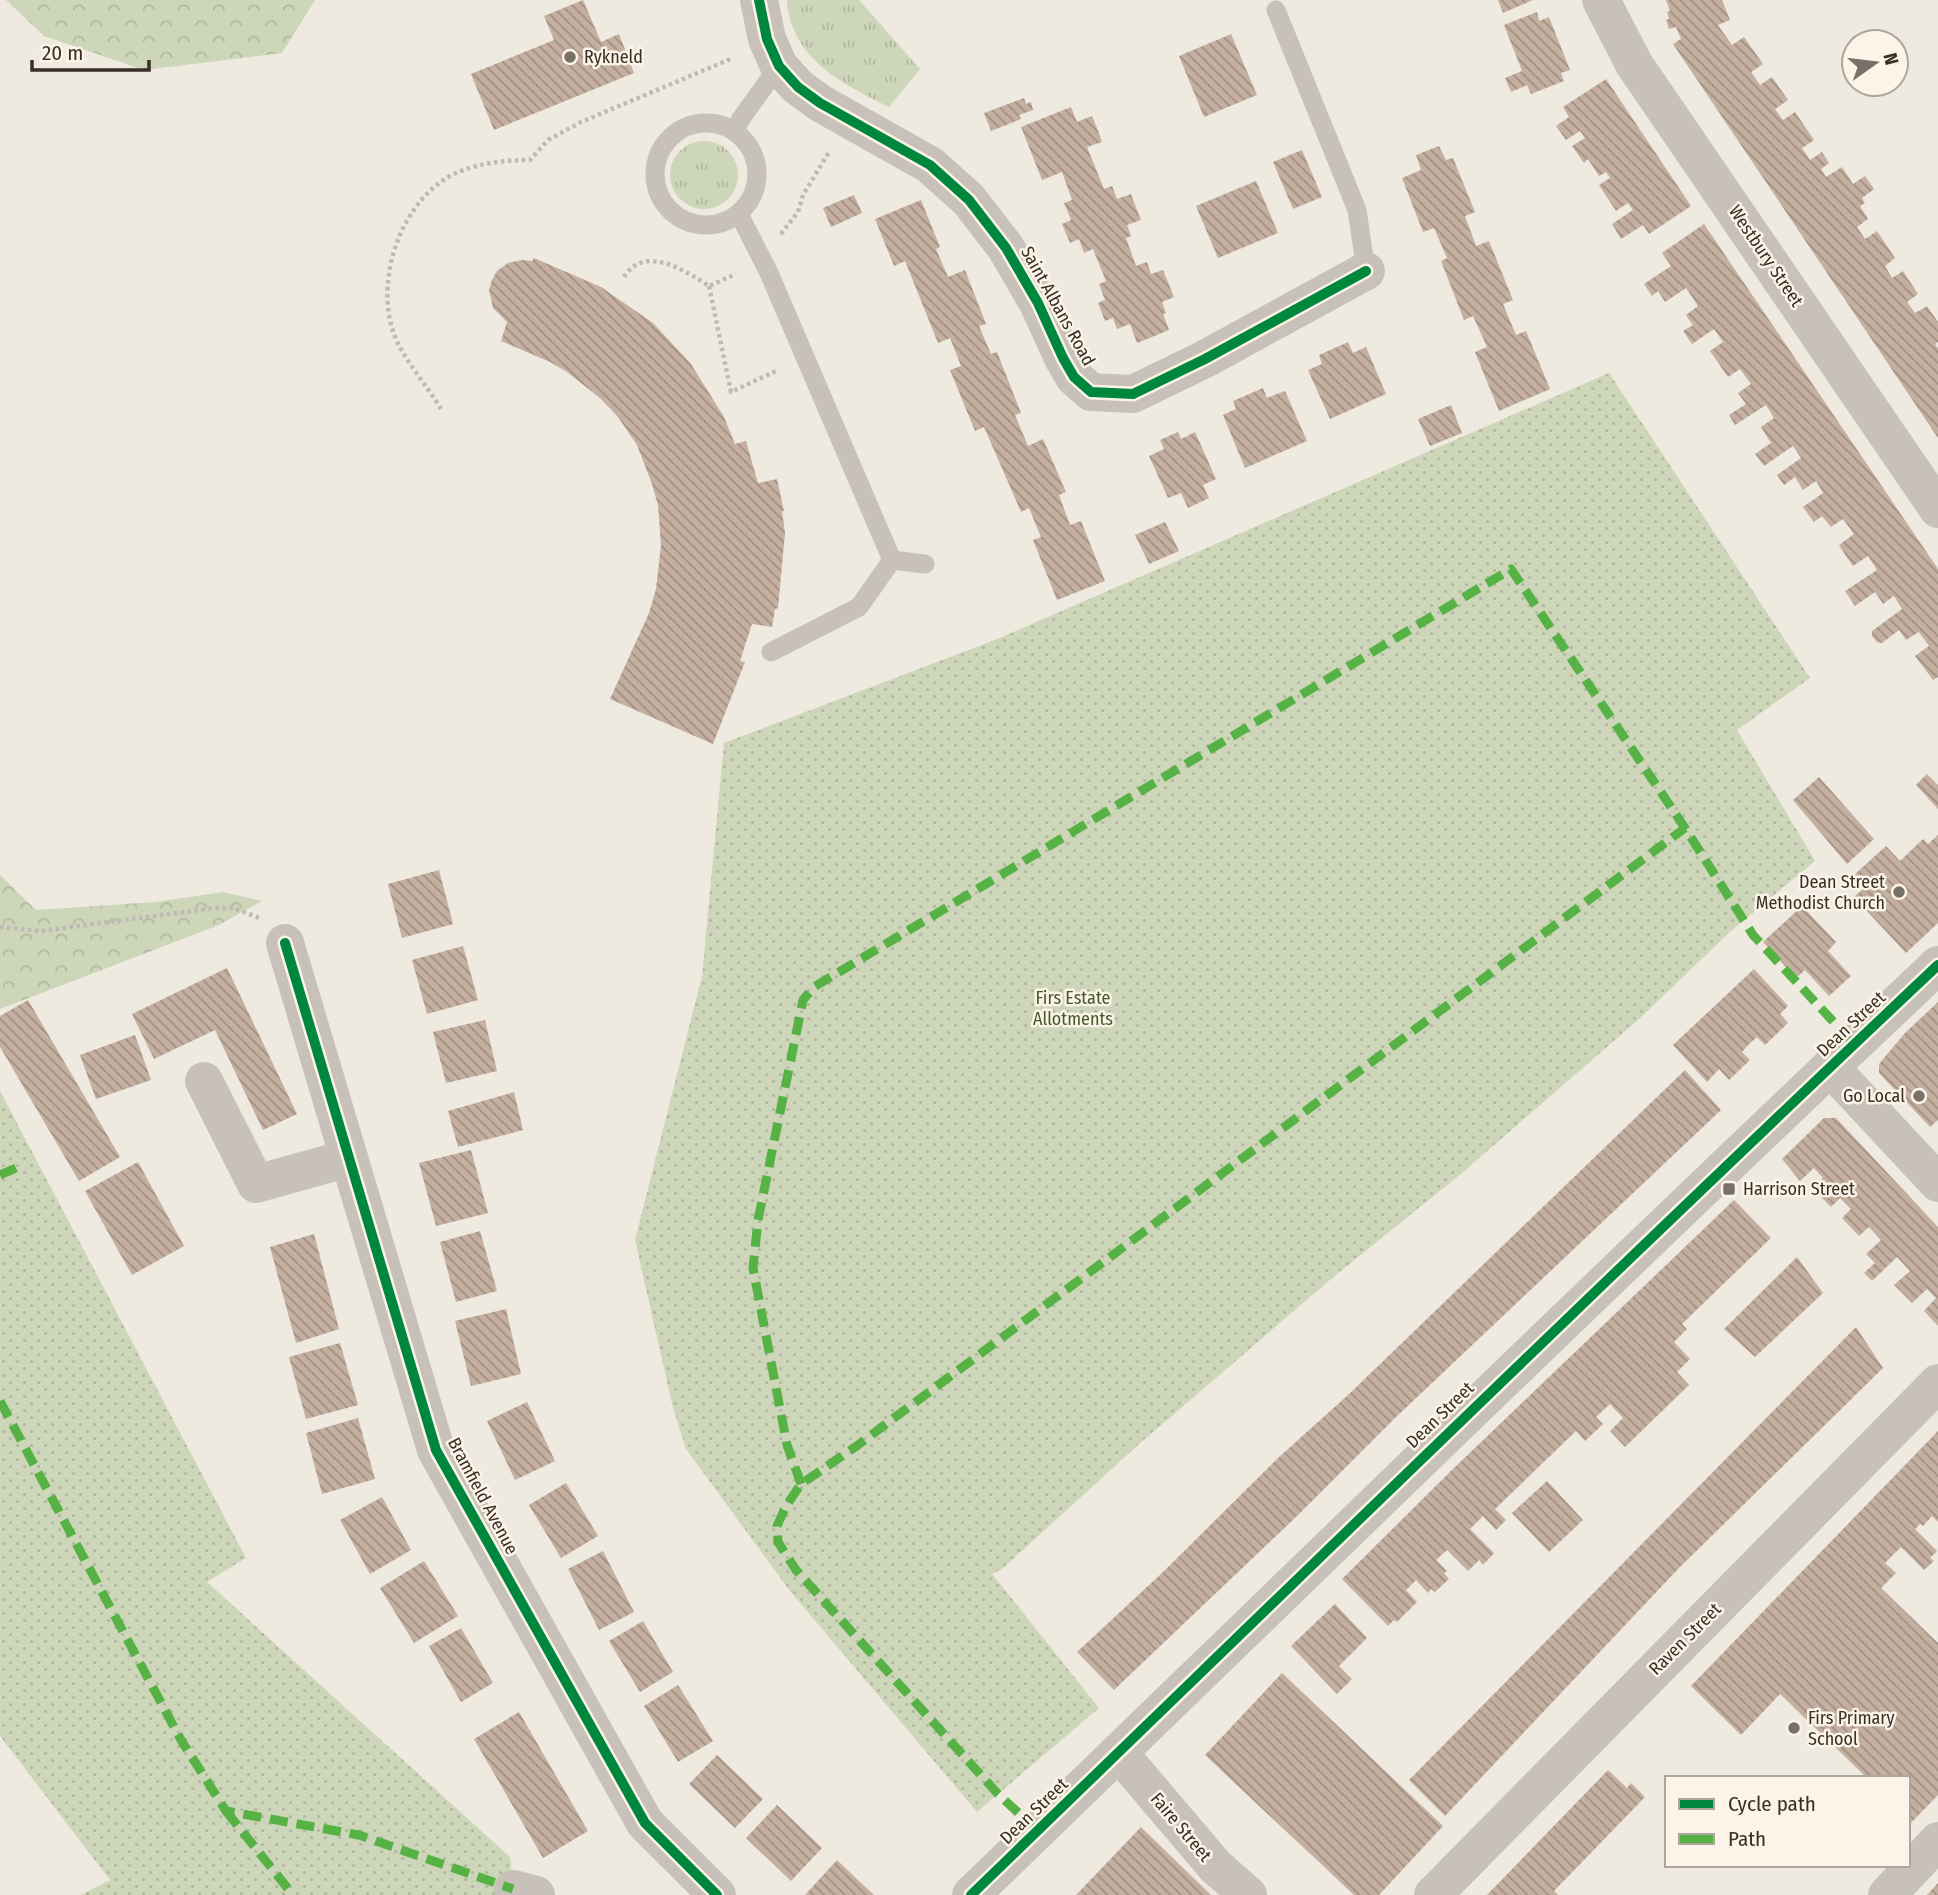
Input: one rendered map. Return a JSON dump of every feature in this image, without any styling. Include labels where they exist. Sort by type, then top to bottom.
[{"type":"street","name":"Saint Albans Road","points":[[758,0],[763,25],[779,66],[798,87],[820,103],[930,165],[969,200],[1006,248],[1038,303],[1074,377],[1091,391],[1133,394],[1205,359],[1366,271]]},
{"type":"street","name":"Westbury Street","points":[[1601,0],[1634,64],[1938,509]]},
{"type":"street","name":"Bramfield Avenue","points":[[285,943],[436,1450],[645,1823],[717,1895]]},
{"type":"street","name":"Dean Street","points":[[971,1895],[1120,1754],[1398,1480],[1938,965]]},
{"type":"street","points":[[1830,1067],[1938,1183]]},
{"type":"street","points":[[204,1080],[256,1184],[349,1158]]},
{"type":"street","name":"Raven Street","points":[[1433,1895],[1938,1383]]},
{"type":"street","name":"Faire Street","points":[[1120,1754],[1215,1866],[1248,1895]]},
{"type":"street","points":[[1886,1895],[1938,1841]]},
{"type":"lane","points":[[1276,10],[1357,210],[1366,271]]},
{"type":"lane","points":[[735,132],[740,120],[779,66]]},
{"type":"lane","points":[[702,122],[720,124],[735,132],[751,150],[757,172],[753,194],[739,214],[724,223],[707,226],[689,223],[673,215],[662,201],[655,185],[654,167],[660,150],[670,136],[684,126],[702,122]]},
{"type":"lane","points":[[739,214],[756,243],[892,560]]},
{"type":"lane","points":[[892,560],[925,564]]},
{"type":"lane","points":[[771,652],[859,607],[892,560]]},
{"type":"path","points":[[441,409],[393,333],[387,308],[387,284],[396,242],[421,202],[454,174],[496,161],[530,160],[548,140],[581,122],[725,62]]},
{"type":"path","points":[[709,286],[731,393],[805,357]]},
{"type":"path","points":[[0,927],[41,932],[141,917],[234,908],[251,913],[265,922],[285,943]]},
{"type":"green space","points":[[6,0],[315,0],[282,53],[144,70],[44,36]]},
{"type":"green space","points":[[787,0],[859,0],[920,69],[889,107],[871,98],[837,79],[809,54],[791,21]]},
{"type":"green space","points":[[711,141],[732,156],[738,168],[736,188],[728,199],[711,209],[697,209],[680,199],[672,188],[670,168],[680,151],[691,143]]},
{"type":"green space","name":"Firs Estate Allotments","points":[[1609,373],[1810,678],[1737,730],[1815,861],[1732,930],[1638,1020],[1462,1173],[1331,1279],[1138,1445],[1002,1569],[992,1574],[1099,1708],[977,1812],[790,1591],[686,1449],[673,1408],[635,1240],[702,976],[724,743],[995,640]]},
{"type":"green space","points":[[0,875],[36,910],[155,902],[223,892],[262,901],[219,925],[0,1009]]},
{"type":"green space","points":[[0,1091],[246,1558],[207,1582],[510,1857],[513,1888],[520,1895],[81,1895],[110,1880],[0,1736]]},
{"type":"building","name":"Rykneld","points":[[583,0],[601,42],[619,34],[634,73],[494,130],[471,74],[554,40],[544,16]]},
{"type":"building","points":[[1498,0],[1533,0],[1503,13]]},
{"type":"building","points":[[1666,0],[1722,0],[1730,20],[1718,25],[1732,45],[1744,37],[1763,64],[1751,72],[1760,85],[1772,77],[1788,100],[1775,109],[1783,120],[1795,112],[1814,140],[1802,148],[1810,160],[1822,152],[1829,163],[1821,169],[1826,177],[1842,167],[1853,184],[1865,176],[1874,189],[1862,198],[1865,203],[1860,206],[1868,219],[1857,227],[1865,239],[1877,231],[1895,258],[1885,266],[1892,278],[1903,271],[1918,294],[1907,302],[1915,313],[1927,306],[1938,322],[1938,342],[1935,344],[1938,348],[1938,438],[1673,44],[1681,39],[1676,27],[1669,29],[1666,20],[1669,19],[1667,12],[1670,11]]},
{"type":"building","points":[[1537,12],[1539,21],[1549,17],[1570,70],[1561,73],[1564,81],[1531,94],[1527,85],[1511,92],[1505,78],[1522,71],[1504,25]]},
{"type":"building","points":[[1231,34],[1257,95],[1204,117],[1179,56]]},
{"type":"building","points":[[1606,79],[1691,206],[1649,234],[1643,225],[1621,239],[1612,224],[1633,210],[1628,203],[1616,211],[1599,185],[1610,178],[1606,172],[1599,176],[1588,159],[1584,163],[1572,146],[1585,138],[1580,131],[1566,140],[1556,126],[1569,117],[1563,107]]},
{"type":"building","points":[[1024,98],[1026,104],[1031,102],[1033,110],[1019,115],[1021,119],[991,131],[984,113]]},
{"type":"building","points":[[1071,107],[1077,122],[1092,116],[1097,128],[1102,142],[1087,147],[1104,189],[1112,186],[1117,199],[1131,194],[1141,220],[1127,225],[1131,236],[1126,238],[1136,266],[1147,262],[1151,274],[1163,270],[1174,297],[1162,302],[1169,330],[1137,343],[1130,324],[1117,329],[1113,318],[1105,321],[1098,303],[1105,300],[1099,284],[1106,281],[1093,249],[1084,253],[1079,239],[1070,243],[1062,224],[1071,220],[1064,203],[1072,200],[1062,172],[1042,180],[1021,127]]},
{"type":"building","points":[[1439,146],[1446,160],[1453,158],[1475,212],[1465,216],[1476,246],[1489,241],[1513,300],[1503,304],[1516,335],[1526,331],[1550,389],[1499,411],[1475,352],[1487,347],[1473,316],[1464,320],[1441,261],[1447,258],[1434,228],[1423,232],[1402,178],[1421,170],[1416,155]]},
{"type":"building","points":[[1302,150],[1322,197],[1293,209],[1273,162]]},
{"type":"building","points":[[1256,181],[1278,233],[1218,258],[1196,206]]},
{"type":"building","points":[[854,195],[862,213],[831,227],[823,208]]},
{"type":"building","points":[[921,200],[940,247],[936,249],[948,277],[965,270],[986,324],[979,326],[991,354],[997,352],[1021,413],[1015,415],[1028,446],[1043,439],[1066,492],[1059,495],[1070,525],[1081,521],[1105,581],[1057,600],[1033,540],[1041,537],[1029,508],[1021,512],[984,427],[975,431],[950,370],[961,366],[950,338],[938,343],[905,261],[894,266],[875,219]]},
{"type":"building","points":[[1704,224],[1938,569],[1938,677],[1933,680],[1915,656],[1929,646],[1919,632],[1906,640],[1899,630],[1882,643],[1872,636],[1872,631],[1902,609],[1894,596],[1883,604],[1875,592],[1855,606],[1845,591],[1877,570],[1868,556],[1853,566],[1846,556],[1839,545],[1854,534],[1843,519],[1831,527],[1822,516],[1814,522],[1803,507],[1823,493],[1816,481],[1803,490],[1795,477],[1784,485],[1777,475],[1801,458],[1793,446],[1764,466],[1755,454],[1771,443],[1761,427],[1774,418],[1766,405],[1735,425],[1729,415],[1746,404],[1738,393],[1751,384],[1740,369],[1728,377],[1710,351],[1723,342],[1714,329],[1692,344],[1683,331],[1693,325],[1686,315],[1698,306],[1686,288],[1665,302],[1658,291],[1652,296],[1644,284],[1671,266],[1662,253]]},
{"type":"building","points":[[534,258],[601,287],[653,323],[691,364],[724,417],[735,444],[746,441],[758,483],[777,479],[784,511],[785,533],[778,608],[775,609],[772,627],[752,624],[740,661],[745,662],[713,744],[610,699],[649,613],[656,589],[661,545],[658,505],[637,445],[618,417],[600,398],[550,362],[501,341],[507,322],[493,308],[489,290],[492,280],[497,271],[508,263],[532,261]]},
{"type":"building","points":[[1348,342],[1353,353],[1366,347],[1386,394],[1330,419],[1308,370],[1322,364],[1319,355]]},
{"type":"building","points":[[1263,388],[1267,398],[1285,391],[1307,441],[1245,468],[1223,415],[1236,409],[1233,401]]},
{"type":"building","points":[[1451,405],[1462,433],[1430,446],[1418,419]]},
{"type":"building","points":[[1178,432],[1181,439],[1195,432],[1216,479],[1203,485],[1209,498],[1188,508],[1181,493],[1168,498],[1149,456],[1164,449],[1160,440]]},
{"type":"building","points":[[1165,522],[1179,551],[1149,564],[1135,535]]},
{"type":"building","points":[[1927,774],[1938,785],[1938,809],[1916,785]]},
{"type":"building","points":[[1819,777],[1874,839],[1847,864],[1793,800]]},
{"type":"building","name":"Dean Street Methodist Church","points":[[1938,835],[1938,923],[1906,953],[1854,897],[1865,887],[1854,875],[1886,846],[1900,861],[1923,839],[1928,844]]},
{"type":"building","points":[[439,870],[453,924],[402,938],[388,884]]},
{"type":"building","points":[[1802,906],[1836,942],[1828,951],[1851,976],[1829,996],[1805,970],[1796,978],[1763,942]]},
{"type":"building","points":[[463,946],[478,1000],[427,1014],[412,960]]},
{"type":"building","points":[[227,968],[297,1114],[263,1130],[215,1030],[154,1059],[132,1014]]},
{"type":"building","points":[[1754,969],[1788,1006],[1780,1014],[1788,1023],[1765,1045],[1757,1037],[1748,1045],[1742,1052],[1750,1060],[1729,1080],[1719,1069],[1707,1082],[1673,1045]]},
{"type":"building","points":[[28,1000],[120,1157],[79,1181],[0,1047],[0,1016]]},
{"type":"building","name":"Go Local","points":[[1938,1002],[1938,1120],[1930,1127],[1879,1073],[1879,1064],[1905,1033]]},
{"type":"building","points":[[485,1020],[497,1071],[446,1083],[433,1032]]},
{"type":"building","points":[[135,1035],[151,1080],[96,1099],[80,1055]]},
{"type":"building","points":[[1685,1070],[1721,1110],[1395,1418],[1297,1516],[1114,1690],[1077,1652]]},
{"type":"building","points":[[514,1092],[523,1130],[458,1147],[448,1111]]},
{"type":"building","points":[[1824,1118],[1836,1118],[1938,1227],[1938,1326],[1924,1311],[1936,1298],[1927,1289],[1912,1303],[1894,1285],[1910,1271],[1897,1257],[1872,1281],[1864,1273],[1875,1263],[1866,1254],[1881,1240],[1869,1227],[1859,1236],[1842,1218],[1851,1209],[1840,1198],[1831,1207],[1821,1197],[1813,1188],[1823,1178],[1814,1168],[1800,1181],[1782,1159]]},
{"type":"building","points":[[471,1150],[488,1213],[436,1226],[419,1163]]},
{"type":"building","points":[[138,1162],[184,1246],[132,1275],[85,1191]]},
{"type":"building","points":[[1734,1200],[1771,1238],[1682,1324],[1687,1329],[1674,1342],[1690,1359],[1677,1372],[1689,1385],[1625,1447],[1610,1431],[1623,1418],[1610,1404],[1596,1417],[1603,1424],[1585,1441],[1576,1431],[1495,1509],[1506,1520],[1496,1530],[1483,1516],[1470,1529],[1494,1553],[1483,1565],[1479,1560],[1468,1571],[1447,1550],[1436,1560],[1447,1571],[1444,1573],[1449,1579],[1435,1592],[1431,1589],[1428,1593],[1416,1580],[1406,1590],[1417,1602],[1397,1622],[1394,1620],[1388,1626],[1342,1579]]},
{"type":"building","points":[[480,1231],[497,1291],[456,1302],[440,1242]]},
{"type":"building","points":[[314,1234],[339,1329],[296,1343],[270,1247]]},
{"type":"building","points":[[1797,1257],[1823,1293],[1755,1357],[1724,1329]]},
{"type":"building","points":[[506,1309],[521,1374],[471,1386],[455,1321]]},
{"type":"building","points":[[1856,1327],[1883,1368],[1679,1568],[1445,1816],[1409,1780]]},
{"type":"building","points":[[340,1343],[358,1405],[306,1419],[289,1357]]},
{"type":"building","points":[[527,1402],[555,1461],[515,1480],[487,1421]]},
{"type":"building","points":[[358,1418],[375,1479],[322,1494],[306,1433]]},
{"type":"building","points":[[1938,1431],[1938,1522],[1932,1516],[1923,1526],[1920,1524],[1915,1529],[1937,1551],[1930,1558],[1934,1561],[1924,1570],[1901,1547],[1885,1563],[1896,1573],[1881,1588],[1938,1643],[1938,1795],[1910,1824],[1910,1776],[1863,1776],[1780,1694],[1741,1735],[1691,1686]]},
{"type":"building","points":[[1547,1481],[1583,1520],[1549,1552],[1512,1513]]},
{"type":"building","points":[[566,1483],[598,1536],[561,1558],[529,1505]]},
{"type":"building","points":[[382,1497],[411,1550],[370,1574],[340,1520]]},
{"type":"building","points":[[603,1551],[634,1612],[599,1630],[568,1569]]},
{"type":"building","points":[[424,1561],[458,1616],[414,1643],[380,1588]]},
{"type":"building","points":[[1335,1604],[1367,1638],[1339,1666],[1352,1679],[1337,1694],[1291,1646]]},
{"type":"building","points":[[643,1621],[673,1672],[640,1692],[609,1641]]},
{"type":"building","points":[[461,1628],[493,1683],[461,1702],[429,1646]]},
{"type":"building","points":[[1282,1673],[1443,1826],[1379,1895],[1354,1895],[1205,1755]]},
{"type":"building","points":[[678,1685],[713,1741],[678,1762],[644,1706]]},
{"type":"building","points":[[519,1712],[588,1831],[543,1858],[474,1739]]},
{"type":"building","points":[[717,1755],[763,1799],[735,1828],[689,1784]]},
{"type":"building","points":[[1608,1770],[1627,1788],[1631,1783],[1645,1797],[1554,1891],[1558,1895],[1487,1895]]},
{"type":"building","points":[[777,1805],[822,1848],[791,1881],[746,1838]]},
{"type":"building","points":[[1141,1827],[1211,1895],[1076,1895]]},
{"type":"building","points":[[837,1860],[860,1882],[874,1895],[805,1895]]},
{"type":"building","points":[[1938,1883],[1938,1895],[1927,1895]]},
{"type":"marked path","points":[[801,1484],[787,1445],[753,1268],[758,1220],[803,1000],[814,987],[1511,569],[1685,828],[1753,935],[1854,1044]]},
{"type":"marked path","points":[[1038,1831],[998,1794],[796,1570],[778,1542],[777,1526],[786,1506],[801,1484],[858,1445],[1685,828]]},
{"type":"marked path","points":[[0,1175],[16,1168]]},
{"type":"marked path","points":[[0,1401],[181,1740],[226,1811],[359,1835],[513,1889]]},
{"type":"marked path","points":[[226,1811],[293,1895]]},
{"type":"cycle path","points":[[759,0],[767,39],[779,66],[798,87],[820,103],[930,165],[969,200],[1006,248],[1038,303],[1074,377],[1091,392],[1133,394],[1205,359],[1366,271]]},
{"type":"cycle path","points":[[285,943],[436,1450],[645,1823],[717,1895]]},
{"type":"cycle path","points":[[971,1895],[1574,1312],[1938,965]]},
{"type":"place","name":"Rykneld","points":[[570,57]]},
{"type":"place","name":"Dean Street Methodist Church","points":[[1899,892]]},
{"type":"place","name":"Go Local","points":[[1919,1096]]},
{"type":"place","name":"Harrison Street","points":[[1729,1189]]},
{"type":"place","name":"Firs Primary School","points":[[1794,1728]]}]
